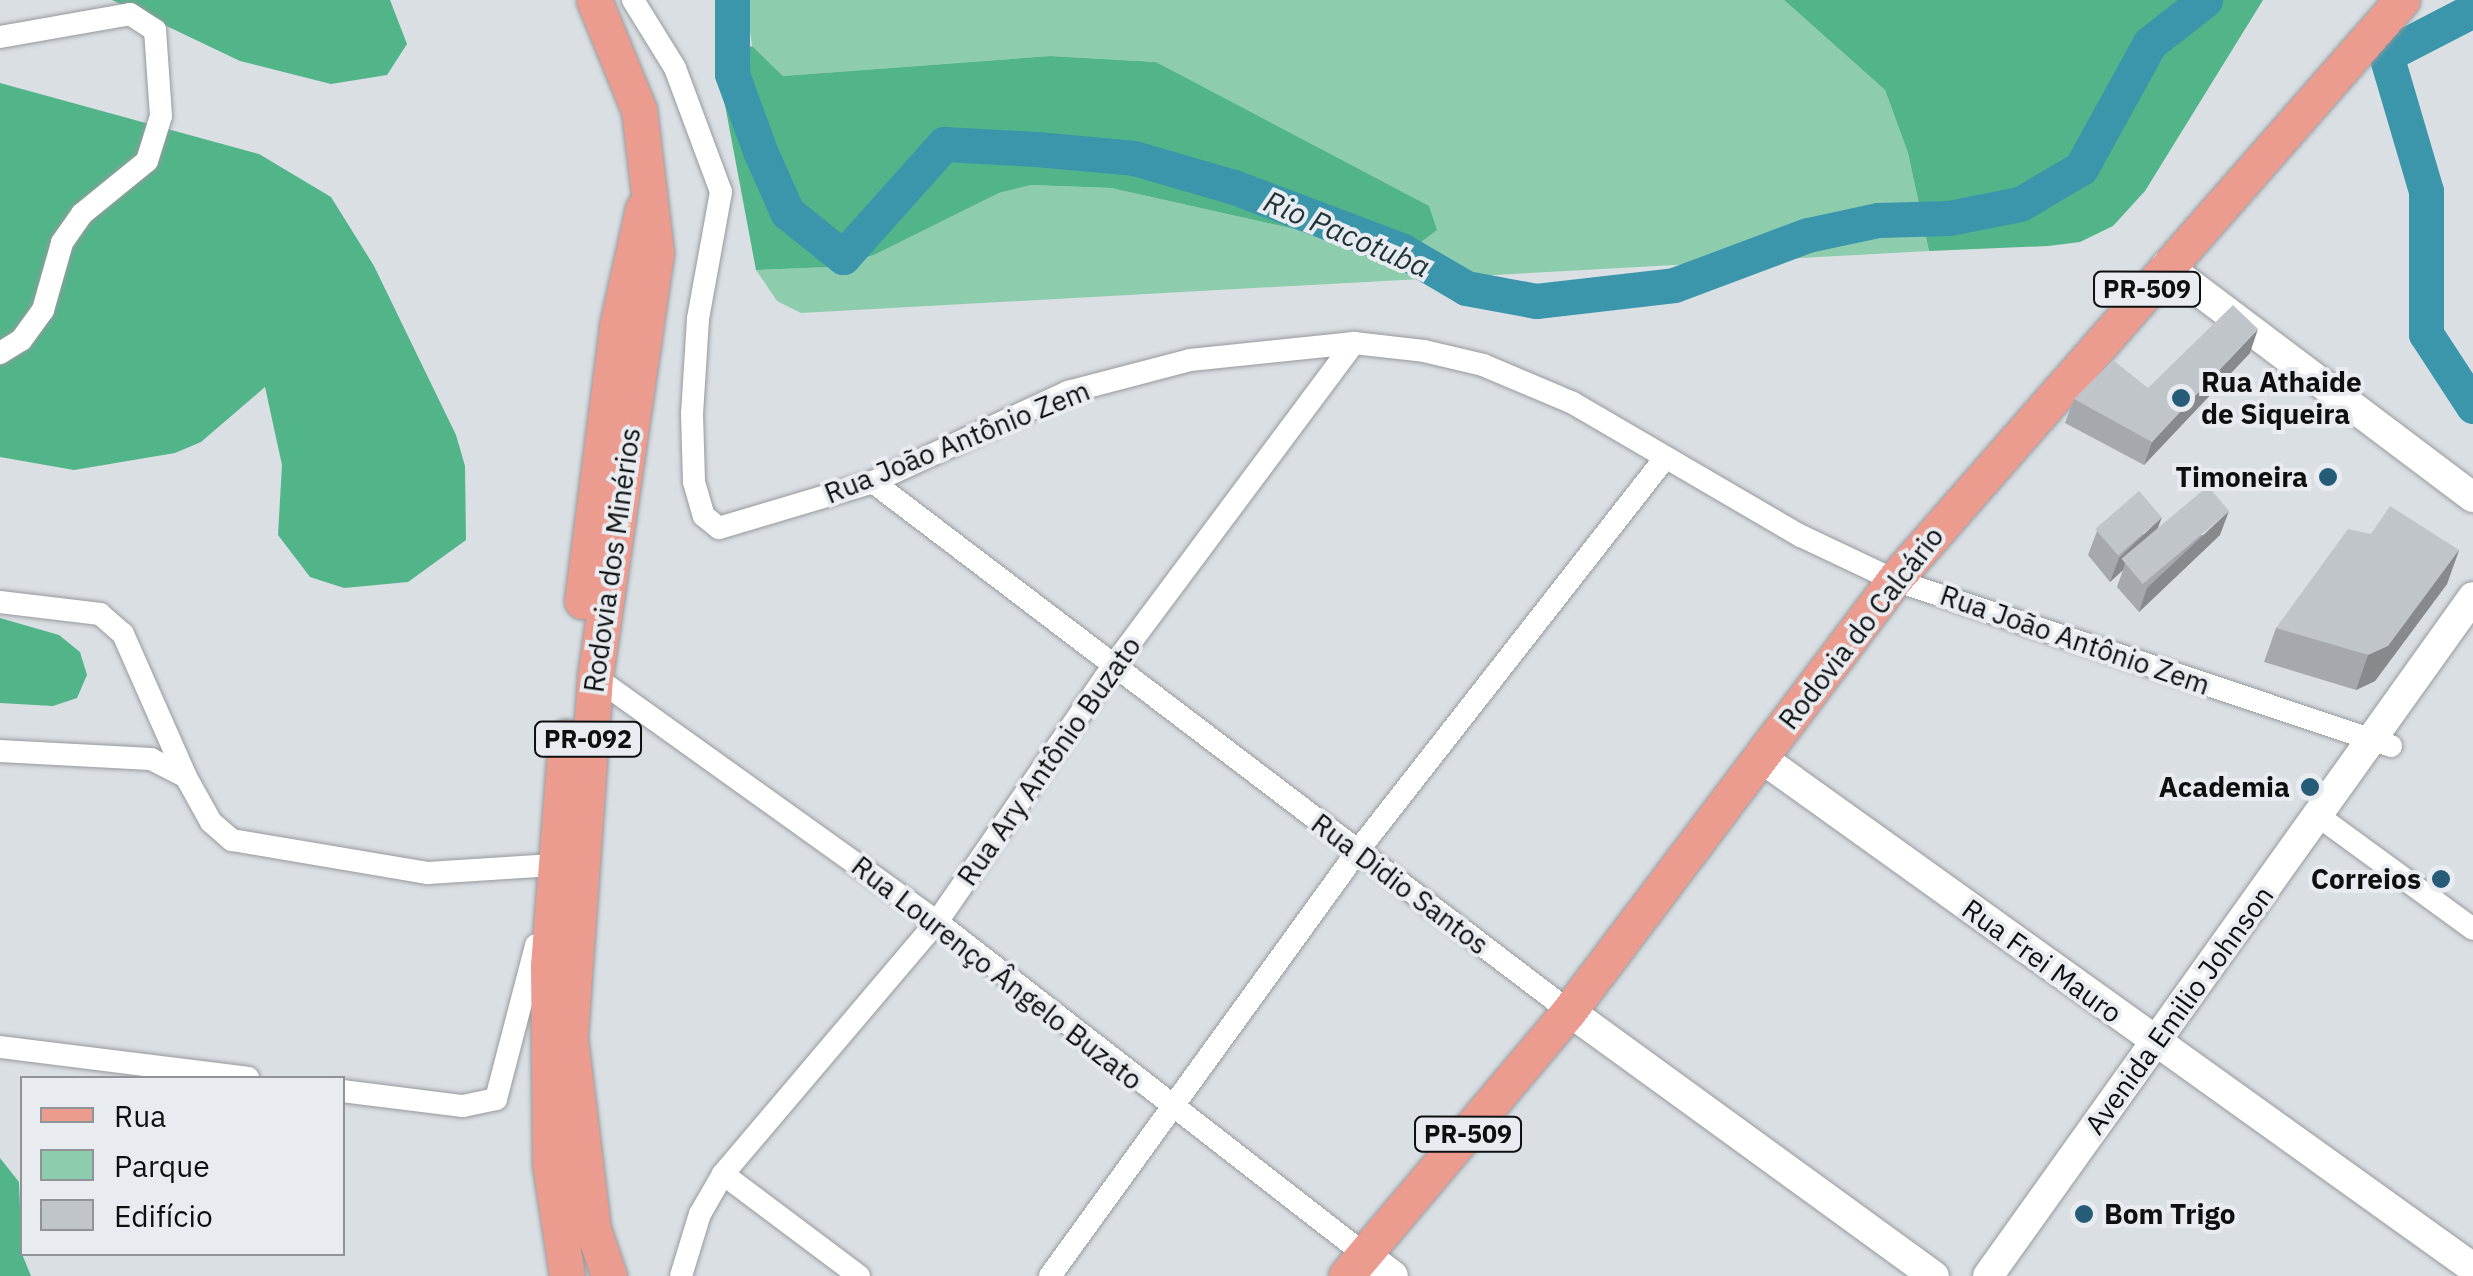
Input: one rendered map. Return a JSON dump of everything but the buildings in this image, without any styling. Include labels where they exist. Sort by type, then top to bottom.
[{"type":"main road","name":"Rodovia dos Minérios","points":[[594,0],[639,110],[645,203],[656,253],[595,677],[570,1040],[593,1228],[609,1275]]},
{"type":"main road","name":"Rodovia do Calcário","points":[[1369,1270],[1894,580],[2402,0]]},
{"type":"main road","name":"Rodovia dos Minérios","points":[[567,1276],[550,1164],[553,865],[606,398],[632,242],[645,203]]},
{"type":"street","name":"Rua João Antônio Zem","points":[[633,0],[675,68],[721,192],[698,319],[694,395],[694,482],[704,516],[719,528],[873,482],[1068,392],[1190,360],[1354,343],[1483,364],[1573,403],[1665,458],[1894,580],[2383,744]]},
{"type":"street","points":[[0,38],[130,14],[155,30],[161,116],[146,162],[82,214],[62,242],[43,310],[21,340],[0,354]]},
{"type":"street","points":[[2166,266],[2473,497]]},
{"type":"street","name":"Rua Ary Antônio Buzato","points":[[682,1276],[700,1214],[723,1174],[936,922],[1113,666],[1354,343]]},
{"type":"street","points":[[1050,1276],[1175,1110],[1358,852],[1665,458]]},
{"type":"street","name":"Rua Didio Santos","points":[[873,482],[1569,1010],[1934,1276]]},
{"type":"street","name":"Avenida Emilio Johnson","points":[[2383,744],[2473,597]]},
{"type":"street","points":[[0,602],[100,614],[123,634],[186,777],[212,822],[232,840],[428,874],[553,865]]},
{"type":"street","name":"Avenida Emilio Johnson","points":[[1988,1276],[2473,628]]},
{"type":"street","name":"Rua Lourenço Ângelo Buzato","points":[[595,677],[936,922],[1175,1110],[1369,1270]]},
{"type":"street","points":[[0,751],[151,759],[186,777]]},
{"type":"street","name":"Rua Frei Mauro","points":[[1760,758],[2473,1268]]},
{"type":"street","points":[[2329,822],[2473,929]]},
{"type":"street","points":[[345,1091],[463,1106],[496,1099],[538,940],[550,915]]},
{"type":"street","points":[[0,1046],[232,1076]]},
{"type":"street","name":"Avenida Emilio Johnson","points":[[2011,1276],[2162,1047]]},
{"type":"street","points":[[723,1174],[859,1276]]},
{"type":"green space","points":[[112,0],[390,0],[407,44],[387,75],[331,84],[240,61]]},
{"type":"green space","points":[[746,0],[1784,0],[1885,90],[1908,153],[1929,251],[801,313],[777,301],[756,270],[831,267],[874,255],[999,193],[1031,185],[1111,188],[1371,246],[1316,148],[1156,62],[1050,56],[783,76],[752,46]]},
{"type":"green space","points":[[1784,0],[2263,0],[2145,191],[2113,226],[2080,242],[1929,251],[1908,153],[1885,90]]},
{"type":"green space","points":[[752,46],[783,76],[1050,56],[1156,62],[1429,206],[1437,230],[1421,242],[1371,246],[1111,188],[1031,185],[999,193],[874,255],[831,267],[756,270],[719,73],[731,57]]},
{"type":"green space","points":[[0,83],[259,154],[331,197],[374,266],[456,435],[465,466],[466,540],[408,582],[344,588],[310,577],[278,535],[282,465],[265,387],[201,442],[175,453],[74,470],[0,457]]},
{"type":"green space","points":[[0,618],[59,635],[80,652],[87,675],[77,698],[53,706],[0,703]]},
{"type":"green space","points":[[0,1158],[19,1182],[20,1256],[31,1276],[0,1276]]},
{"type":"waterway","name":"Rio Pacotuba","points":[[732,0],[732,74],[760,151],[787,212],[843,257],[944,144],[1036,149],[1134,158],[1234,187],[1403,251],[1466,288],[1536,301],[1674,285],[1808,235],[1878,220],[1949,218],[2020,204],[2081,168],[2150,43],[2205,0]]},
{"type":"waterway","name":"Rio Pacotuba","points":[[2473,10],[2386,55],[2426,191],[2426,334],[2473,406]]},
{"type":"place","name":"Rua Athaide de Siqueira","points":[[2181,398]]},
{"type":"place","name":"Timoneira","points":[[2328,477]]},
{"type":"place","name":"Academia","points":[[2310,787]]},
{"type":"place","name":"Correios","points":[[2441,879]]},
{"type":"place","name":"Bom Trigo","points":[[2084,1214]]}]
